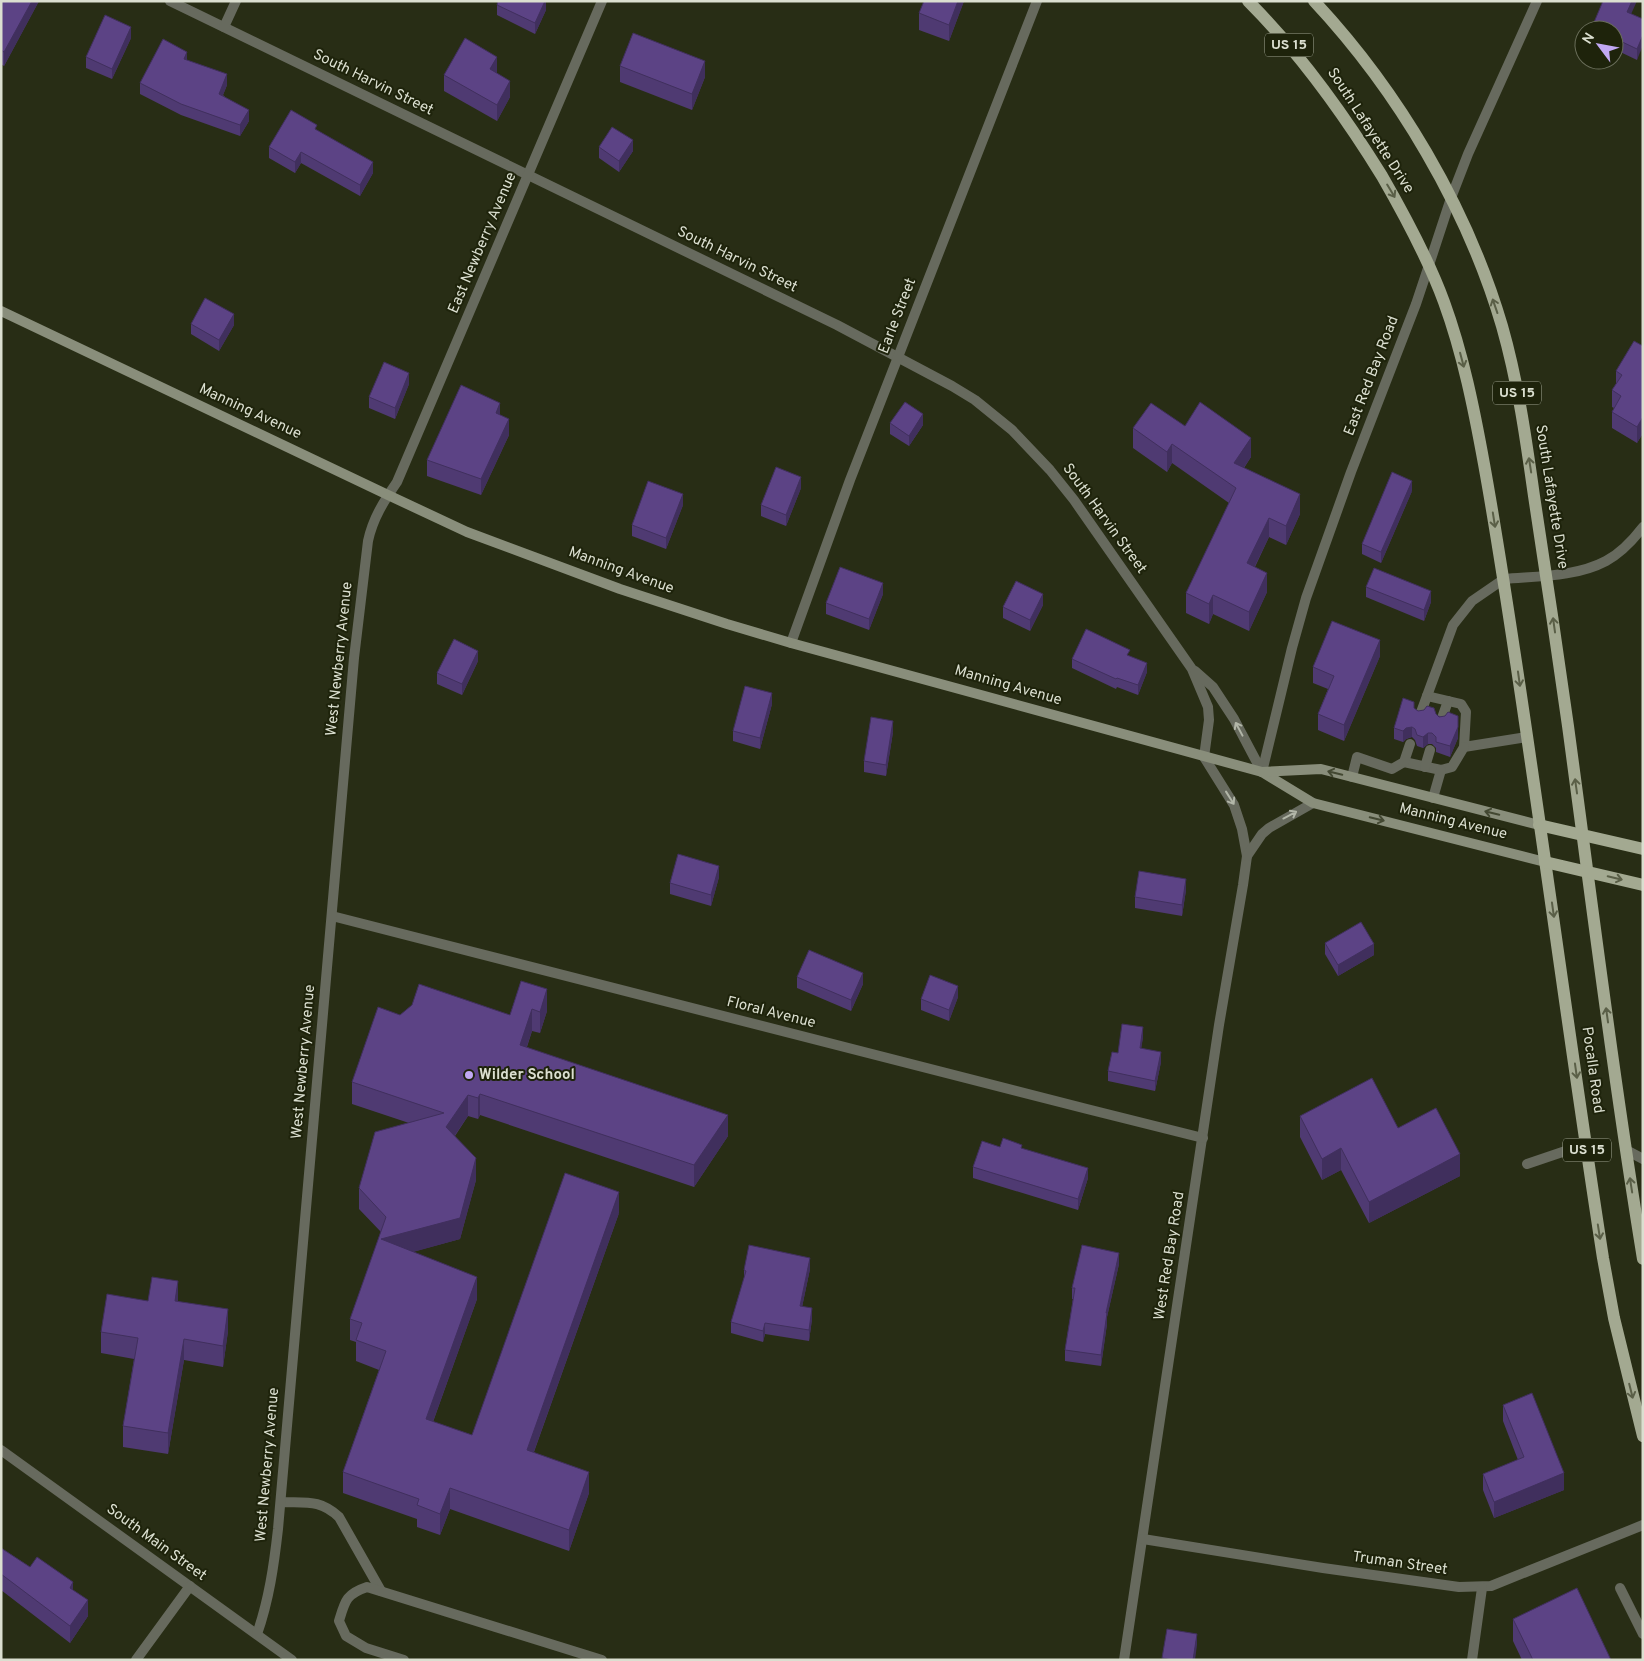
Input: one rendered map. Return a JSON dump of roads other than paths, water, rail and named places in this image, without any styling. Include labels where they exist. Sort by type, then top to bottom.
[{"type":"main road","name":"South Lafayette Drive","points":[[1248,1],[1298,54],[1327,91],[1359,138],[1395,199],[1429,265],[1444,302],[1468,383],[1481,444],[1504,579],[1539,825]]},
{"type":"main road","name":"South Lafayette Drive","points":[[1314,1],[1336,24],[1397,105],[1451,198],[1482,266],[1502,326],[1517,390],[1547,575],[1588,872]]},
{"type":"main road","name":"Manning Avenue","points":[[1,311],[468,532],[620,589],[791,643],[1262,772],[1313,803],[1545,862],[1643,884]]},
{"type":"main road","name":"Manning Avenue","points":[[1262,772],[1321,769],[1539,825],[1643,849]]},
{"type":"main road","name":"Pocalla Road","points":[[1539,825],[1603,1258],[1614,1318],[1643,1436]]},
{"type":"main road","name":"Pocalla Road","points":[[1588,872],[1626,1150],[1640,1216],[1643,1260]]},
{"type":"street","name":"South Harvin Street","points":[[170,1],[836,325],[975,400],[1012,430],[1074,500],[1192,669],[1208,707],[1209,720],[1204,757]]},
{"type":"street","points":[[224,27],[236,1]]},
{"type":"street","name":"East Newberry Avenue","points":[[388,495],[397,482],[602,1]]},
{"type":"street","name":"Earle Street","points":[[791,643],[898,357],[1037,1]]},
{"type":"street","name":"East Red Bay Road","points":[[1262,772],[1306,598],[1350,472],[1416,304],[1451,198],[1468,154],[1537,1]]},
{"type":"street","name":"West Newberry Avenue","points":[[257,1634],[264,1615],[272,1576],[281,1502],[354,658],[370,529],[377,511],[388,495]]},
{"type":"street","points":[[1420,715],[1453,625],[1472,601],[1504,579],[1580,571],[1608,560],[1621,551],[1643,527]]},
{"type":"street","name":"South Harvin Street","points":[[1192,669],[1213,687],[1234,719],[1262,772]]},
{"type":"street","points":[[1352,777],[1357,757],[1392,769],[1404,762],[1441,770],[1452,767],[1464,746],[1466,712],[1461,704],[1428,696]]},
{"type":"street","points":[[1441,721],[1448,701]]},
{"type":"street","points":[[1464,746],[1527,737]]},
{"type":"street","points":[[1404,762],[1410,744]]},
{"type":"street","points":[[1425,766],[1430,750]]},
{"type":"street","name":"West Red Bay Road","points":[[1124,1660],[1219,1025],[1247,856],[1242,829],[1234,806],[1204,757]]},
{"type":"street","points":[[1433,798],[1441,770]]},
{"type":"street","name":"West Red Bay Road","points":[[1247,856],[1262,834],[1269,828],[1313,803]]},
{"type":"street","name":"Floral Avenue","points":[[332,916],[1087,1110],[1203,1138]]},
{"type":"street","points":[[1528,1164],[1586,1144]]},
{"type":"street","points":[[1626,1150],[1643,1159]]},
{"type":"street","name":"South Main Street","points":[[1,1450],[292,1660]]},
{"type":"street","points":[[281,1502],[318,1503],[329,1508],[339,1517],[382,1591]]},
{"type":"street","name":"Truman Street","points":[[1143,1539],[1333,1570],[1459,1587],[1482,1588],[1643,1525]]},
{"type":"street","points":[[136,1660],[190,1586]]},
{"type":"street","points":[[404,1660],[366,1648],[346,1636],[339,1621],[344,1603],[354,1591],[367,1587],[382,1591],[602,1660]]},
{"type":"street","points":[[1472,1660],[1482,1588]]},
{"type":"street","points":[[1620,1588],[1643,1634]]},
{"type":"place","name":"Wilder School","points":[[469,1075]]}]
